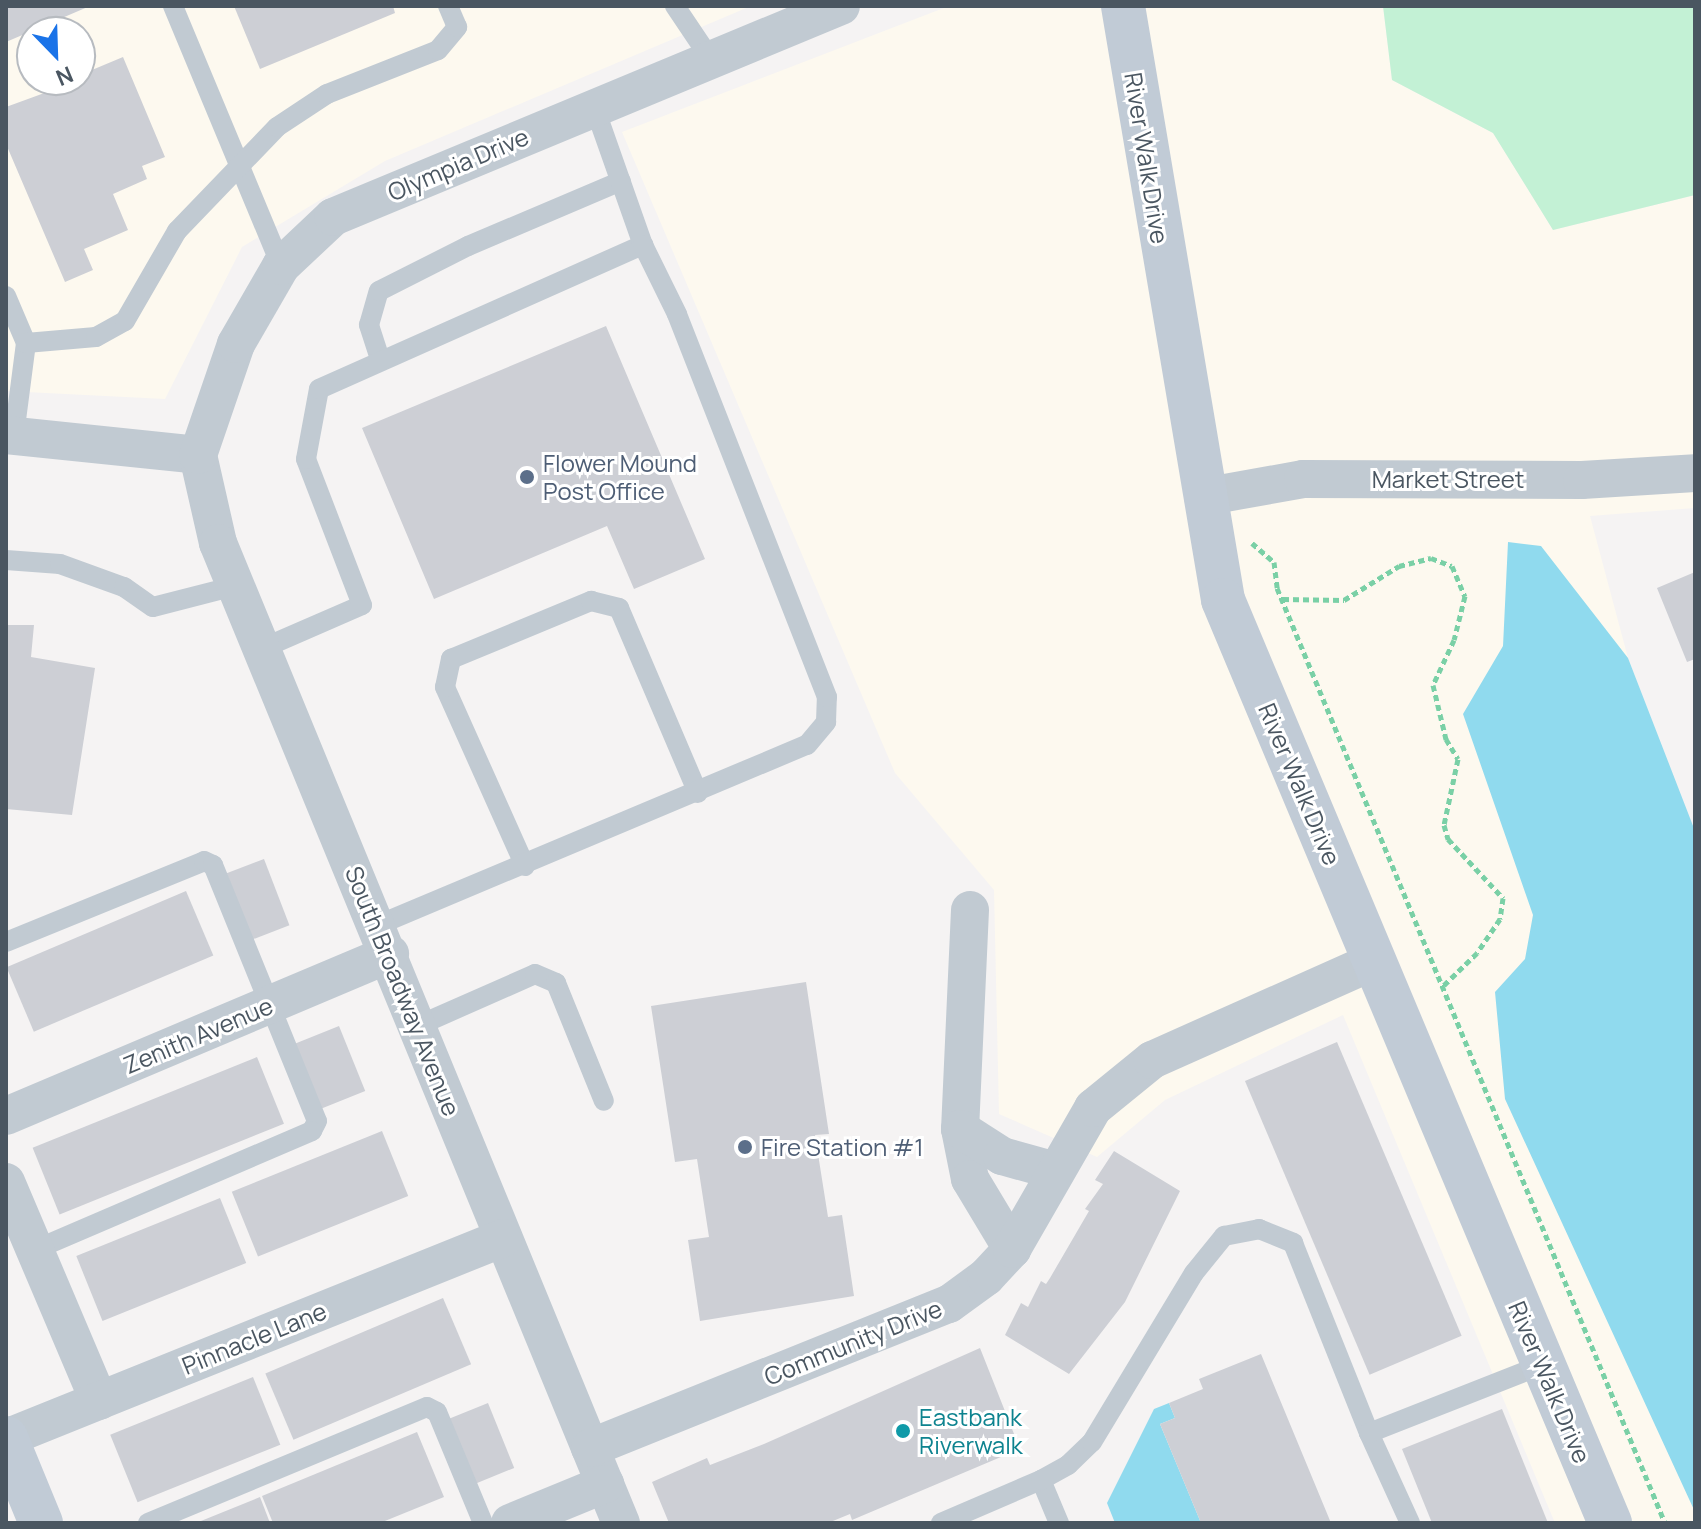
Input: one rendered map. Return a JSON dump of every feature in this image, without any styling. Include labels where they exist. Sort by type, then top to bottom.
[{"type":"street","name":"Olympia Drive","points":[[198,455],[236,344],[281,266],[333,217],[841,6]]},
{"type":"street","name":"River Walk Drive","points":[[1123,6],[1203,497],[1223,600],[1610,1523]]},
{"type":"street","points":[[10,436],[198,455]]},
{"type":"street","name":"South Broadway Avenue","points":[[198,455],[218,543],[235,586],[384,939],[415,1027],[621,1523]]},
{"type":"street","name":"Market Street","points":[[1203,497],[1303,479],[1582,480],[1695,473]]},
{"type":"street","points":[[970,910],[960,1129],[970,1179],[1012,1249]]},
{"type":"street","name":"Zenith Avenue","points":[[6,1116],[270,1005],[384,939]]},
{"type":"street","name":"Community Drive","points":[[590,1448],[949,1304],[986,1277],[1012,1249],[1093,1108],[1152,1060],[1374,961]]},
{"type":"street","points":[[960,1129],[1002,1156],[1056,1171]]},
{"type":"street","points":[[6,1182],[99,1401]]},
{"type":"street","name":"Pinnacle Lane","points":[[6,1438],[503,1238]]},
{"type":"street","points":[[6,1438],[41,1523]]},
{"type":"street","points":[[510,1523],[605,1484]]},
{"type":"lane","points":[[173,6],[281,266]]},
{"type":"lane","points":[[26,343],[96,337],[125,321],[177,231],[277,127],[327,94],[438,50],[457,27],[448,6]]},
{"type":"lane","points":[[675,6],[710,58]]},
{"type":"lane","points":[[384,939],[525,866],[807,745],[826,722],[827,697],[677,314],[643,245],[594,106]]},
{"type":"lane","points":[[380,359],[369,325],[379,291],[468,246],[621,181]]},
{"type":"lane","points":[[261,649],[362,605],[306,459],[319,389],[380,359],[643,245]]},
{"type":"lane","points":[[6,296],[26,343],[10,436]]},
{"type":"lane","points":[[6,560],[60,564],[124,587],[153,607],[235,586]]},
{"type":"lane","points":[[525,866],[445,687],[451,659],[591,601],[619,608],[698,793]]},
{"type":"lane","points":[[6,942],[204,861],[213,865],[317,1121],[312,1131],[35,1250]]},
{"type":"lane","points":[[415,1027],[535,974],[556,983],[604,1101]]},
{"type":"lane","points":[[948,1522],[1068,1465],[1092,1442],[1194,1273],[1224,1236],[1259,1229],[1293,1243],[1369,1433],[1410,1523]]},
{"type":"lane","points":[[1369,1433],[1542,1365]]},
{"type":"lane","points":[[148,1523],[427,1407],[437,1412],[483,1523]]},
{"type":"lane","points":[[1041,1480],[1059,1523]]},
{"type":"path","points":[[1246,538],[1274,562],[1282,599],[1665,1523]]},
{"type":"path","points":[[1282,599],[1344,600],[1399,566],[1431,558],[1452,566],[1465,596],[1454,640],[1433,685],[1446,739],[1458,759],[1444,825],[1448,839],[1503,898],[1500,919],[1477,953],[1442,987]]},
{"type":"shaded area","points":[[6,6],[751,6],[385,161],[242,247],[165,399],[6,391]]},
{"type":"shaded area","points":[[949,6],[1383,6],[1392,80],[1493,133],[1553,230],[1695,195],[1695,508],[1590,516],[1628,658],[1695,833],[1695,1523],[1555,1523],[1343,1015],[1165,1100],[1097,1157],[999,1114],[994,890],[895,773],[622,132]]},
{"type":"green space","points":[[1383,6],[1695,6],[1695,195],[1553,230],[1493,133],[1392,80]]},
{"type":"water","points":[[1508,542],[1541,546],[1628,658],[1695,831],[1695,1512],[1505,1099],[1495,992],[1525,959],[1533,915],[1463,714],[1503,646]]},
{"type":"water","points":[[1169,1403],[1175,1418],[1160,1424],[1201,1523],[1115,1523],[1107,1503],[1154,1409]]},
{"type":"building","points":[[6,6],[90,6],[67,16],[16,16],[16,38],[6,42]]},
{"type":"building","points":[[234,6],[393,6],[395,13],[260,69]]},
{"type":"building","points":[[123,57],[165,157],[142,166],[147,179],[113,194],[128,230],[84,249],[93,270],[65,282],[6,144],[6,107],[36,96],[96,96],[96,68]]},
{"type":"building","name":"Flower Mound Post Office","points":[[606,326],[705,559],[634,589],[607,526],[434,599],[362,428]]},
{"type":"building","points":[[1695,572],[1695,659],[1687,662],[1657,588]]},
{"type":"building","points":[[6,625],[34,625],[31,657],[95,668],[72,815],[6,809]]},
{"type":"building","points":[[264,859],[289,925],[252,940],[227,873]]},
{"type":"building","points":[[186,891],[213,955],[34,1032],[7,967]]},
{"type":"building","name":"Fire Station #1","points":[[806,982],[829,1134],[815,1135],[828,1217],[842,1215],[854,1296],[700,1321],[688,1240],[709,1237],[697,1159],[675,1162],[651,1006]]},
{"type":"building","points":[[339,1026],[365,1091],[322,1109],[295,1044]]},
{"type":"building","points":[[1337,1042],[1462,1336],[1370,1375],[1245,1081]]},
{"type":"building","points":[[257,1057],[284,1124],[60,1214],[33,1148]]},
{"type":"building","points":[[382,1131],[408,1196],[258,1257],[232,1192]]},
{"type":"building","name":"Eastbank Riverwalk","points":[[1114,1151],[1180,1191],[1125,1302],[1069,1374],[1005,1335],[1021,1303],[1028,1307],[1041,1281],[1046,1284],[1050,1278],[1089,1211],[1085,1209],[1103,1184],[1095,1180]]},
{"type":"building","points":[[220,1198],[246,1263],[103,1321],[76,1256]]},
{"type":"building","points":[[443,1298],[471,1364],[293,1440],[265,1373]]},
{"type":"building","name":"Eastbank Riverwalk","points":[[980,1348],[1020,1449],[852,1520],[850,1514],[828,1523],[669,1523],[652,1482],[707,1458],[710,1465],[764,1444]]},
{"type":"building","points":[[1261,1354],[1331,1523],[1201,1523],[1160,1424],[1175,1418],[1169,1403],[1203,1389],[1199,1379]]},
{"type":"building","points":[[253,1377],[280,1445],[138,1502],[110,1435]]},
{"type":"building","points":[[488,1403],[514,1468],[475,1484],[449,1419]]},
{"type":"building","points":[[1502,1409],[1548,1523],[1432,1523],[1402,1449]]},
{"type":"building","points":[[417,1432],[444,1497],[380,1523],[273,1523],[262,1496]]},
{"type":"building","points":[[260,1497],[270,1523],[196,1523]]},
{"type":"place","name":"Flower Mound Post Office","points":[[527,477]]},
{"type":"place","name":"Fire Station #1","points":[[745,1147]]},
{"type":"place","name":"Eastbank Riverwalk","points":[[903,1431]]}]
